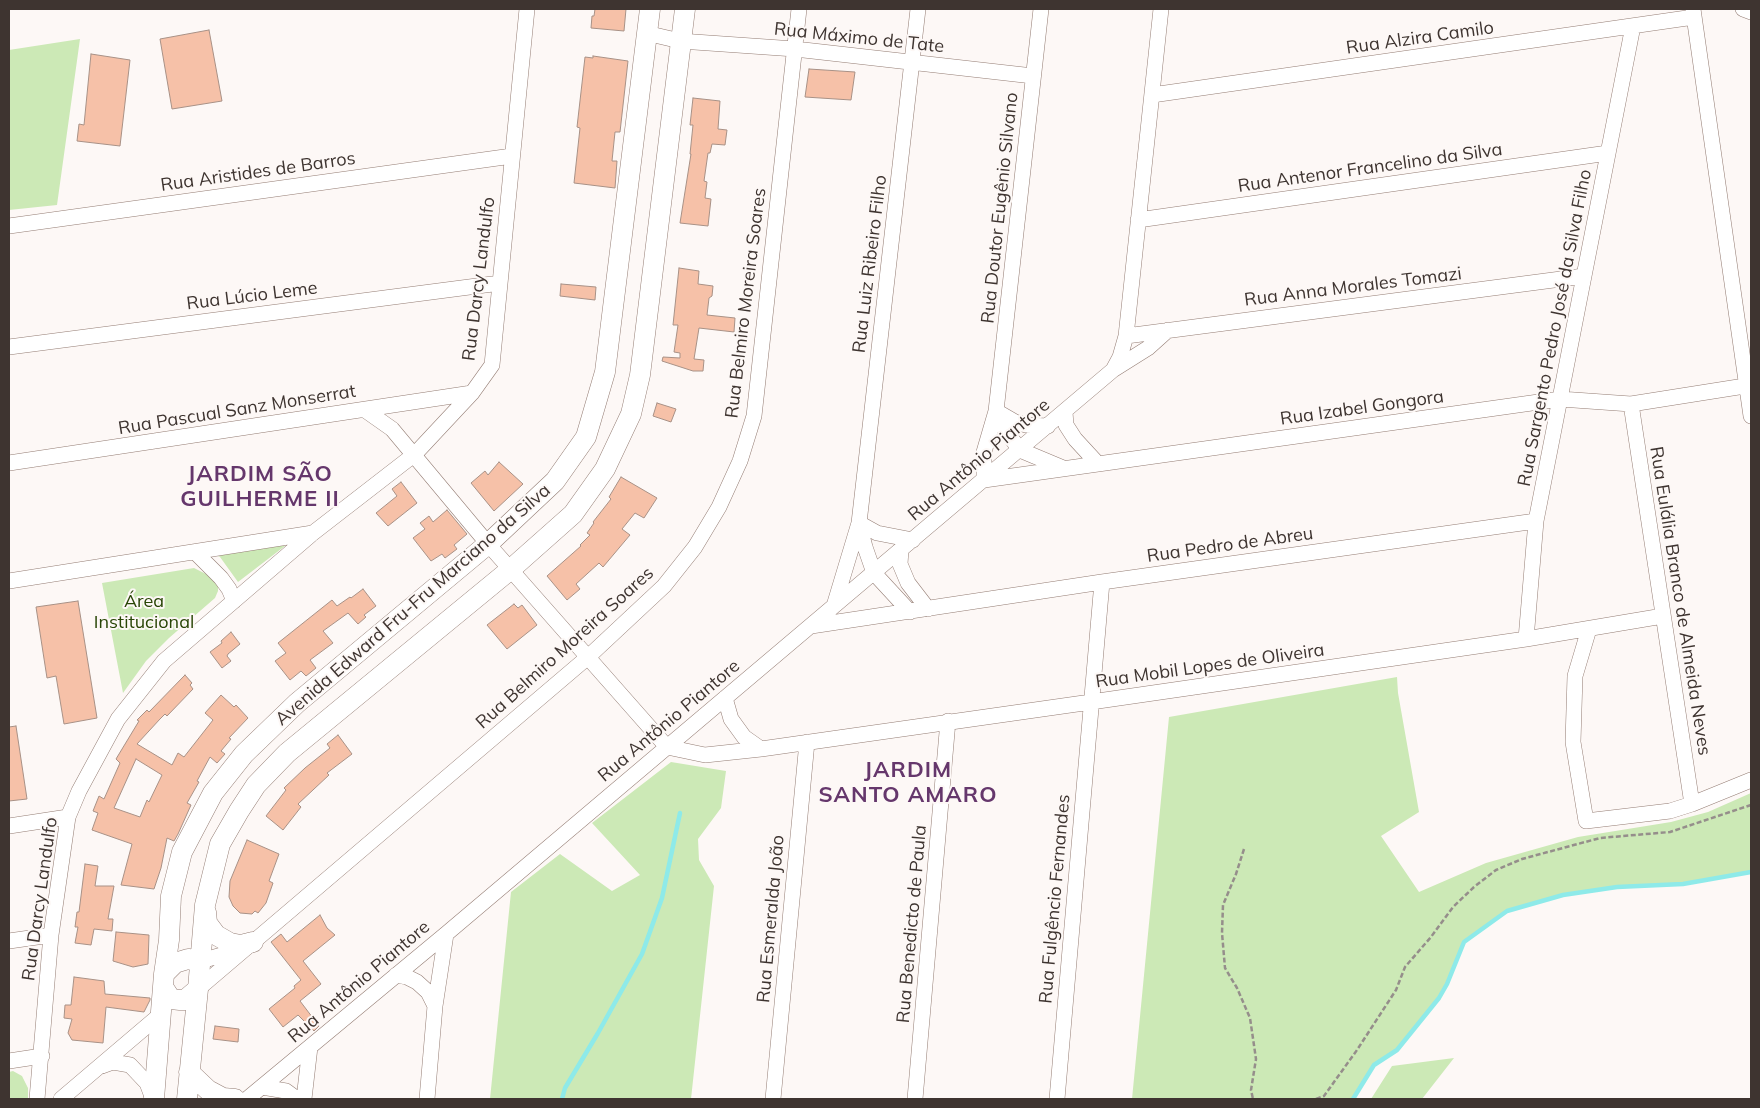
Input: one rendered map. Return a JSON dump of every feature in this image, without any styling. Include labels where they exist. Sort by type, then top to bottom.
[{"type":"main road","name":"Avenida Edward Fru-Fru Marciano da Silva","points":[[154,1099],[169,940],[171,896],[175,875],[182,852],[213,793],[244,754],[297,703],[488,544],[555,481],[586,437],[605,372],[650,9]]},
{"type":"main road","name":"Avenida Edward Fru-Fru Marciano da Silva","points":[[187,1099],[205,905],[220,844],[239,811],[256,785],[287,753],[511,569],[573,514],[605,469],[631,414],[640,375],[685,9]]},
{"type":"main road","points":[[205,905],[208,923],[216,935],[230,943],[249,945]]},
{"type":"main road","points":[[198,989],[185,1000],[171,999],[164,981],[175,963],[188,959],[201,962]]},
{"type":"main road","points":[[190,1072],[208,1090],[223,1098],[235,1099]]},
{"type":"street","name":"Rua Darcy Landulfo","points":[[37,1099],[51,935],[68,817],[79,791],[118,720],[164,661],[313,533],[414,454],[472,393],[492,366],[527,9]]},
{"type":"street","name":"Rua Belmiro Moreira Soares","points":[[198,989],[588,657],[664,586],[695,547],[719,507],[740,461],[754,416],[799,9]]},
{"type":"street","name":"Rua Luiz Ribeiro Filho","points":[[834,606],[860,523],[918,9]]},
{"type":"street","name":"Rua Doutor Eugênio Silvano","points":[[984,480],[984,452],[996,411],[1041,9]]},
{"type":"street","name":"Rua Antônio Piantore","points":[[1113,370],[1120,357],[1126,336],[1161,9]]},
{"type":"street","points":[[1743,9],[1751,12]]},
{"type":"street","points":[[1697,15],[1749,385],[1751,416]]},
{"type":"street","name":"Rua Alzira Camilo","points":[[1152,95],[1633,26],[1697,15]]},
{"type":"street","name":"Rua Sargento Pedro José da Silva Filho","points":[[1526,639],[1536,521],[1633,26]]},
{"type":"street","points":[[646,33],[680,41]]},
{"type":"street","name":"Rua Máximo de Tate","points":[[680,41],[795,49],[1034,76]]},
{"type":"street","name":"Rua Antenor Francelino da Silva","points":[[1138,220],[1608,154]]},
{"type":"street","name":"Rua Aristides de Barros","points":[[9,226],[512,156]]},
{"type":"street","name":"Rua Anna Morales Tomazi","points":[[1126,336],[1584,276]]},
{"type":"street","name":"Rua Lúcio Leme","points":[[9,347],[500,283]]},
{"type":"street","name":"Rua Antônio Piantore","points":[[248,1099],[1113,370],[1148,348],[1168,330]]},
{"type":"street","name":"Rua Izabel Gongora","points":[[984,480],[1560,399],[1631,404],[1749,385]]},
{"type":"street","name":"Rua Pascual Sanz Monserrat","points":[[9,463],[472,393]]},
{"type":"street","name":"Rua Eulália Branco de Almeida Neves","points":[[1631,404],[1692,804]]},
{"type":"street","points":[[365,410],[392,428],[488,544],[667,747]]},
{"type":"street","points":[[996,411],[1015,422],[1026,425],[1048,426]]},
{"type":"street","points":[[996,411],[1000,423],[1020,450],[1064,469]]},
{"type":"street","points":[[1065,412],[1066,425],[1075,439],[1098,464]]},
{"type":"street","name":"Rua Pedro de Abreu","points":[[811,626],[1102,582],[1536,521]]},
{"type":"street","points":[[860,523],[877,533],[913,540]]},
{"type":"street","name":"Rua Luiz Ribeiro Filho","points":[[860,523],[865,548],[874,573]]},
{"type":"street","points":[[9,581],[313,533]]},
{"type":"street","points":[[901,550],[900,564],[908,583],[928,609]]},
{"type":"street","points":[[195,552],[221,578],[229,589],[234,601]]},
{"type":"street","points":[[874,573],[910,612]]},
{"type":"street","name":"Rua Fulgêncio Fernandes","points":[[1057,1099],[1102,582]]},
{"type":"street","name":"Rua Mobil Lopes de Oliveira","points":[[667,747],[705,755],[761,749],[1526,639],[1663,616]]},
{"type":"street","points":[[1589,629],[1575,676],[1572,742],[1586,821],[1670,811],[1751,780]]},
{"type":"street","points":[[725,698],[731,719],[735,725],[744,737],[761,749]]},
{"type":"street","name":"Rua Benedicto de Paula","points":[[915,1099],[948,721]]},
{"type":"street","name":"Rua Esmeralda João","points":[[773,1099],[807,742]]},
{"type":"street","points":[[9,826],[68,817]]},
{"type":"street","points":[[426,1099],[435,1006],[446,934]]},
{"type":"street","points":[[9,942],[51,935]]},
{"type":"street","name":"Rua Belmiro Moreira Soares","points":[[201,962],[249,945]]},
{"type":"street","points":[[396,975],[418,982],[428,992],[435,1006]]},
{"type":"street","points":[[62,1099],[161,1014]]},
{"type":"street","points":[[304,1099],[310,1047]]},
{"type":"street","points":[[9,1061],[42,1056]]},
{"type":"street","points":[[102,1066],[114,1062],[130,1065],[148,1084],[154,1099]]},
{"type":"street","points":[[262,1087],[286,1091],[297,1099]]},
{"type":"path","points":[[1316,1099],[1324,1096],[1356,1050],[1396,990],[1405,967],[1431,937],[1453,907],[1496,870],[1522,859],[1600,838],[1670,832],[1751,806]]},
{"type":"path","points":[[1244,848],[1236,874],[1222,905],[1222,934],[1225,968],[1237,988],[1250,1018],[1256,1059],[1250,1090],[1253,1099]]},
{"type":"green space","points":[[80,39],[57,205],[9,210],[9,50]]},
{"type":"green space","points":[[283,543],[285,546],[238,582],[220,557],[212,553]]},
{"type":"green space","name":"Área Institucional","points":[[194,568],[214,578],[218,585],[215,598],[146,661],[123,693],[102,583]]},
{"type":"green space","points":[[1397,677],[1398,693],[1419,812],[1381,836],[1419,892],[1486,863],[1578,837],[1671,822],[1708,812],[1751,793],[1751,872],[1683,884],[1617,887],[1563,895],[1507,911],[1464,942],[1447,984],[1439,998],[1397,1050],[1374,1065],[1354,1099],[1132,1099],[1169,717]]},
{"type":"green space","points":[[671,762],[726,771],[721,808],[698,839],[699,860],[714,886],[691,1099],[490,1099],[511,892],[560,854],[612,891],[640,875],[592,823]]},
{"type":"green space","points":[[1454,1058],[1422,1099],[1371,1099],[1392,1066]]},
{"type":"green space","points":[[13,1071],[22,1076],[28,1088],[28,1099],[9,1099],[9,1072]]},
{"type":"building","points":[[595,9],[626,9],[624,31],[591,28]]},
{"type":"building","points":[[209,30],[222,101],[172,109],[160,39]]},
{"type":"building","points":[[91,54],[130,60],[120,146],[77,141],[79,124],[84,125]]},
{"type":"building","points":[[593,56],[628,61],[620,132],[615,132],[612,161],[617,161],[615,188],[574,183],[580,128],[577,127],[585,57],[593,58]]},
{"type":"building","points":[[809,69],[855,72],[851,100],[805,97]]},
{"type":"building","points":[[693,98],[720,101],[718,129],[727,130],[725,145],[712,144],[710,153],[708,153],[704,181],[707,182],[705,198],[711,199],[708,226],[680,223],[691,154],[693,125],[690,125]]},
{"type":"building","points":[[679,268],[699,271],[698,284],[713,286],[707,315],[735,318],[734,332],[699,328],[694,359],[704,360],[703,371],[693,371],[662,361],[663,357],[680,358],[680,353],[674,352],[678,325],[673,325]]},
{"type":"building","points":[[561,284],[596,287],[595,300],[560,296]]},
{"type":"building","points":[[657,403],[676,409],[671,422],[653,416]]},
{"type":"building","points":[[499,462],[523,484],[494,511],[471,483],[485,471],[488,475]]},
{"type":"building","points":[[621,477],[657,498],[644,518],[635,513],[622,529],[630,535],[603,567],[599,563],[576,584],[580,589],[567,600],[547,576],[581,546],[590,535],[587,533],[611,499],[609,497]]},
{"type":"building","points":[[401,482],[417,503],[388,526],[376,513],[397,496],[392,489]]},
{"type":"building","points":[[447,510],[467,534],[454,545],[457,549],[445,558],[442,554],[431,561],[413,538],[425,529],[420,523],[429,516],[433,522]]},
{"type":"building","points":[[363,589],[376,606],[364,615],[366,617],[358,624],[348,613],[323,631],[333,643],[310,660],[316,668],[306,676],[301,671],[290,680],[275,661],[286,653],[278,643],[332,600],[337,606]]},
{"type":"building","points":[[78,601],[97,718],[64,724],[56,676],[47,678],[36,607]]},
{"type":"building","points":[[514,604],[518,608],[522,605],[537,625],[507,649],[487,625]]},
{"type":"building","points":[[231,632],[240,644],[228,654],[227,656],[231,661],[222,668],[210,652],[222,643],[221,641]]},
{"type":"building","points":[[185,675],[192,683],[190,685],[193,689],[167,716],[165,714],[137,744],[172,765],[178,753],[184,757],[213,720],[205,713],[221,695],[234,707],[236,705],[248,718],[229,738],[231,739],[221,751],[225,754],[217,763],[210,757],[187,803],[191,805],[178,834],[174,841],[167,838],[161,868],[154,889],[121,885],[132,844],[92,830],[98,813],[93,811],[99,796],[104,799],[120,763],[116,759],[139,721],[137,720],[147,710],[149,712]],"holes":[[[136,759],[162,775],[149,802],[147,800],[140,817],[114,808]]]},
{"type":"building","points":[[16,726],[27,799],[9,801],[9,727]]},
{"type":"building","points":[[338,735],[352,754],[327,773],[329,775],[298,804],[301,807],[283,830],[266,816],[286,790],[284,788],[330,748],[327,744]]},
{"type":"building","points":[[247,840],[279,854],[269,881],[273,883],[266,903],[258,913],[255,911],[252,914],[240,913],[233,906],[229,897],[230,881]]},
{"type":"building","points":[[85,864],[98,866],[95,886],[114,886],[108,919],[113,919],[112,931],[94,929],[91,945],[75,943],[78,927],[75,927],[77,912],[79,912]]},
{"type":"building","points":[[320,915],[327,928],[335,935],[303,961],[321,984],[300,1001],[319,1026],[314,1031],[298,1015],[283,1027],[269,1009],[295,988],[294,986],[301,980],[271,942],[281,934],[287,942]]},
{"type":"building","points":[[116,932],[149,935],[148,964],[133,967],[113,961]]},
{"type":"building","points":[[74,977],[104,981],[105,994],[150,998],[150,1000],[144,1012],[106,1007],[103,1043],[72,1040],[68,1033],[72,1019],[64,1018],[65,1005],[71,1005]]},
{"type":"building","points":[[215,1026],[239,1029],[238,1042],[213,1039]]},
{"type":"waterway","points":[[562,1099],[565,1088],[642,954],[662,898],[680,813]]},
{"type":"waterway","points":[[1353,1099],[1374,1065],[1397,1050],[1439,998],[1447,984],[1464,942],[1507,911],[1563,895],[1617,887],[1683,884],[1751,872]]},
{"type":"district","name":"JARDIM SÃO GUILHERME II","points":[[260,486]]},
{"type":"district","name":"JARDIM SANTO AMARO","points":[[908,782]]}]
